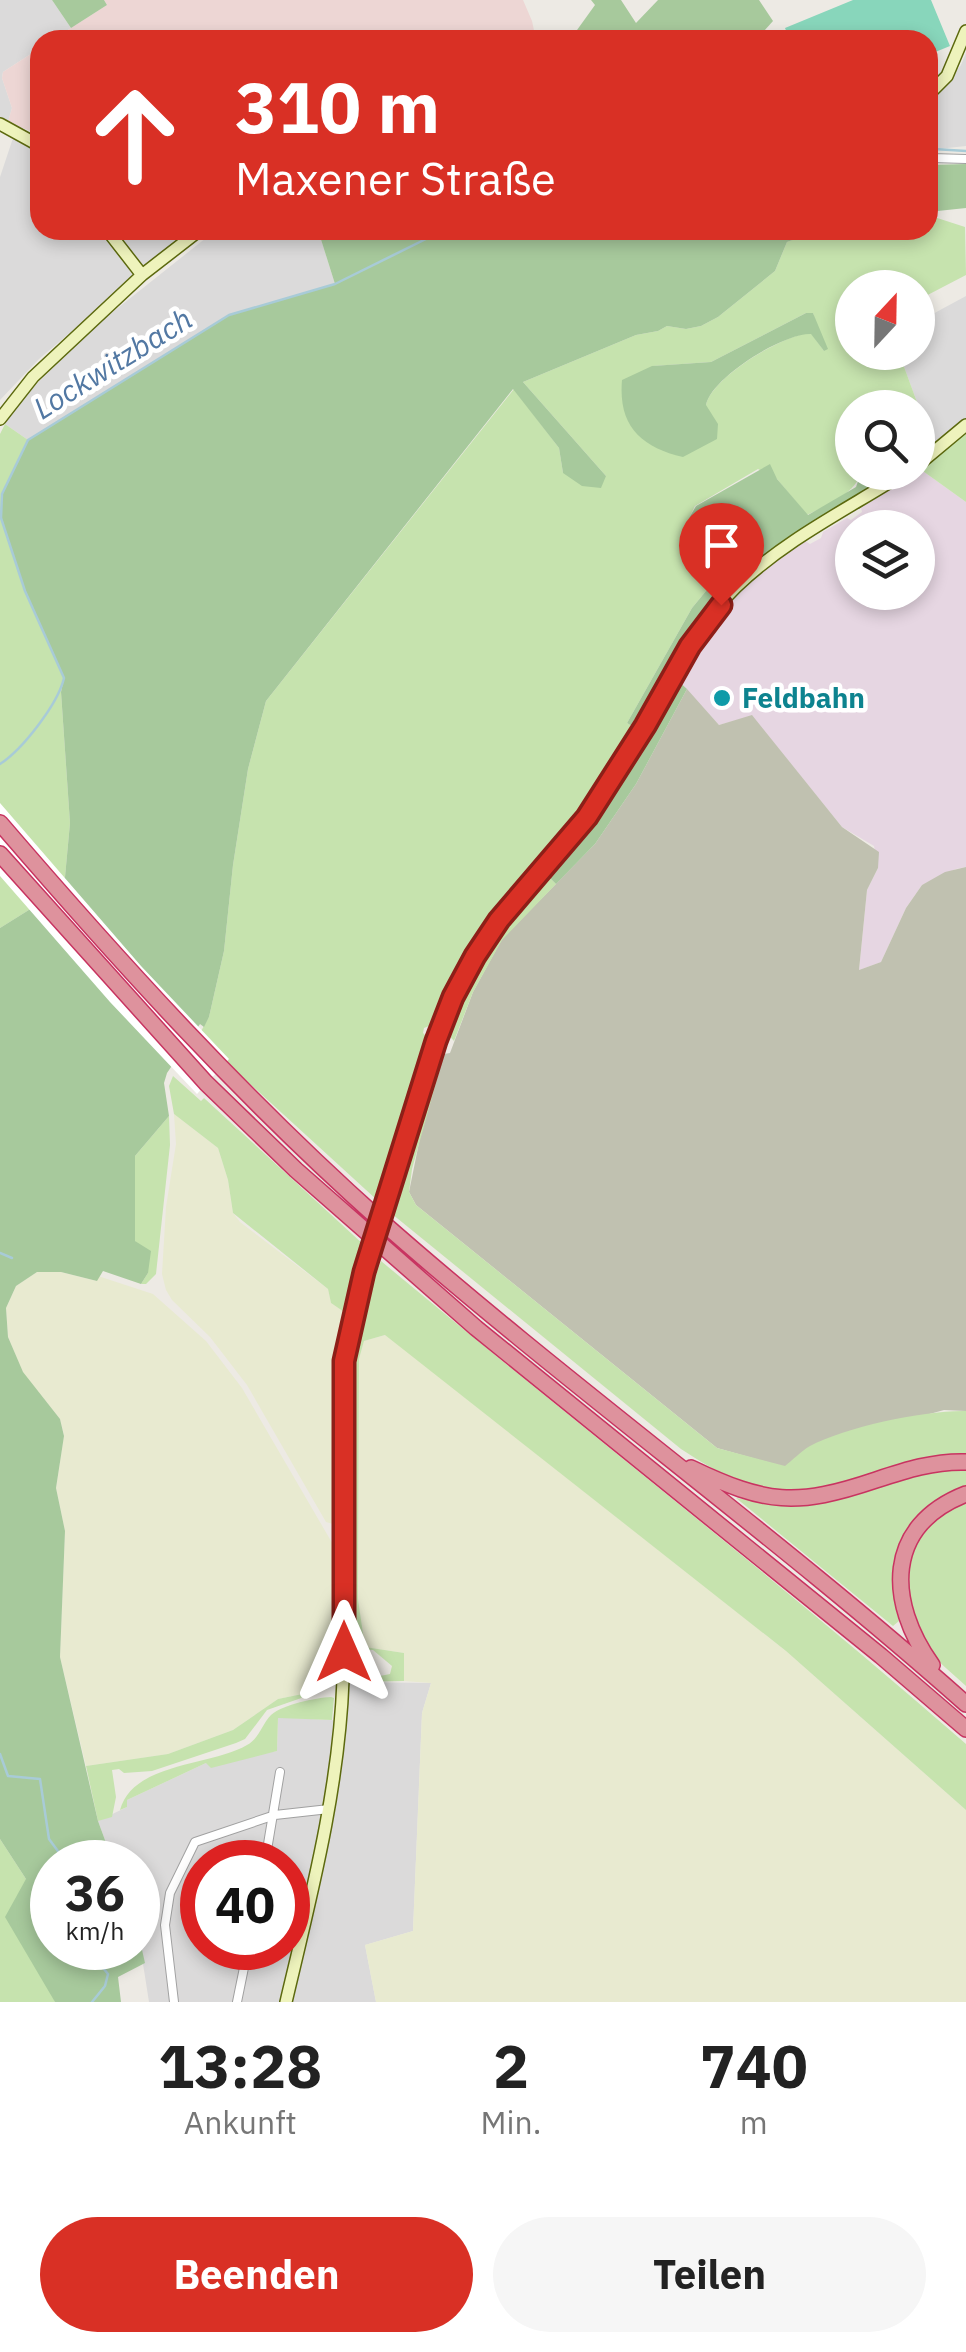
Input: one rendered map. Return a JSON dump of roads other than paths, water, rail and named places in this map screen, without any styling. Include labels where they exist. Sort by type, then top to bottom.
[{"type":"highway","points":[[0,824],[219,1069],[412,1248],[966,1704]]},
{"type":"highway","points":[[0,854],[206,1083],[296,1170],[476,1328],[882,1656],[966,1729]]},
{"type":"highway","points":[[668,1457],[738,1491],[800,1500],[928,1464],[966,1462]]},
{"type":"highway","points":[[948,1688],[911,1632],[901,1604],[900,1575],[907,1548],[927,1519],[943,1504],[966,1494]]},
{"type":"street","points":[[938,85],[947,76],[966,31]]},
{"type":"street","points":[[0,124],[30,137]]},
{"type":"street","points":[[938,158],[966,158]]},
{"type":"street","points":[[114,240],[142,276]]},
{"type":"street","points":[[0,419],[33,377],[142,276],[187,240]]},
{"type":"street","points":[[935,451],[966,425]]},
{"type":"street","points":[[286,2002],[329,1808],[338,1745],[343,1664],[342,1384],[353,1315],[436,1041],[453,997],[499,920],[587,817],[706,622],[735,588],[792,541],[876,490]]},
{"type":"street","points":[[270,1840],[280,1772]]},
{"type":"street","points":[[174,2002],[165,1925],[170,1893],[196,1842],[275,1815],[329,1808]]},
{"type":"street","points":[[237,2002],[244,1970]]},
{"type":"waterway","name":"Lockwitzbach","points":[[938,149],[966,151]]},
{"type":"waterway","name":"Lockwitzbach","points":[[0,764],[38,726],[64,678],[25,591],[1,518],[2,494],[28,440],[229,315],[335,284],[424,240]]},
{"type":"waterway","points":[[0,1253],[12,1258]]},
{"type":"waterway","points":[[0,1754],[8,1776],[40,1779],[50,1840]]},
{"type":"waterway","points":[[92,2002],[105,1986],[108,1974],[105,1970]]},
{"type":"place","name":"Feldbahn","points":[[722,698]]}]
